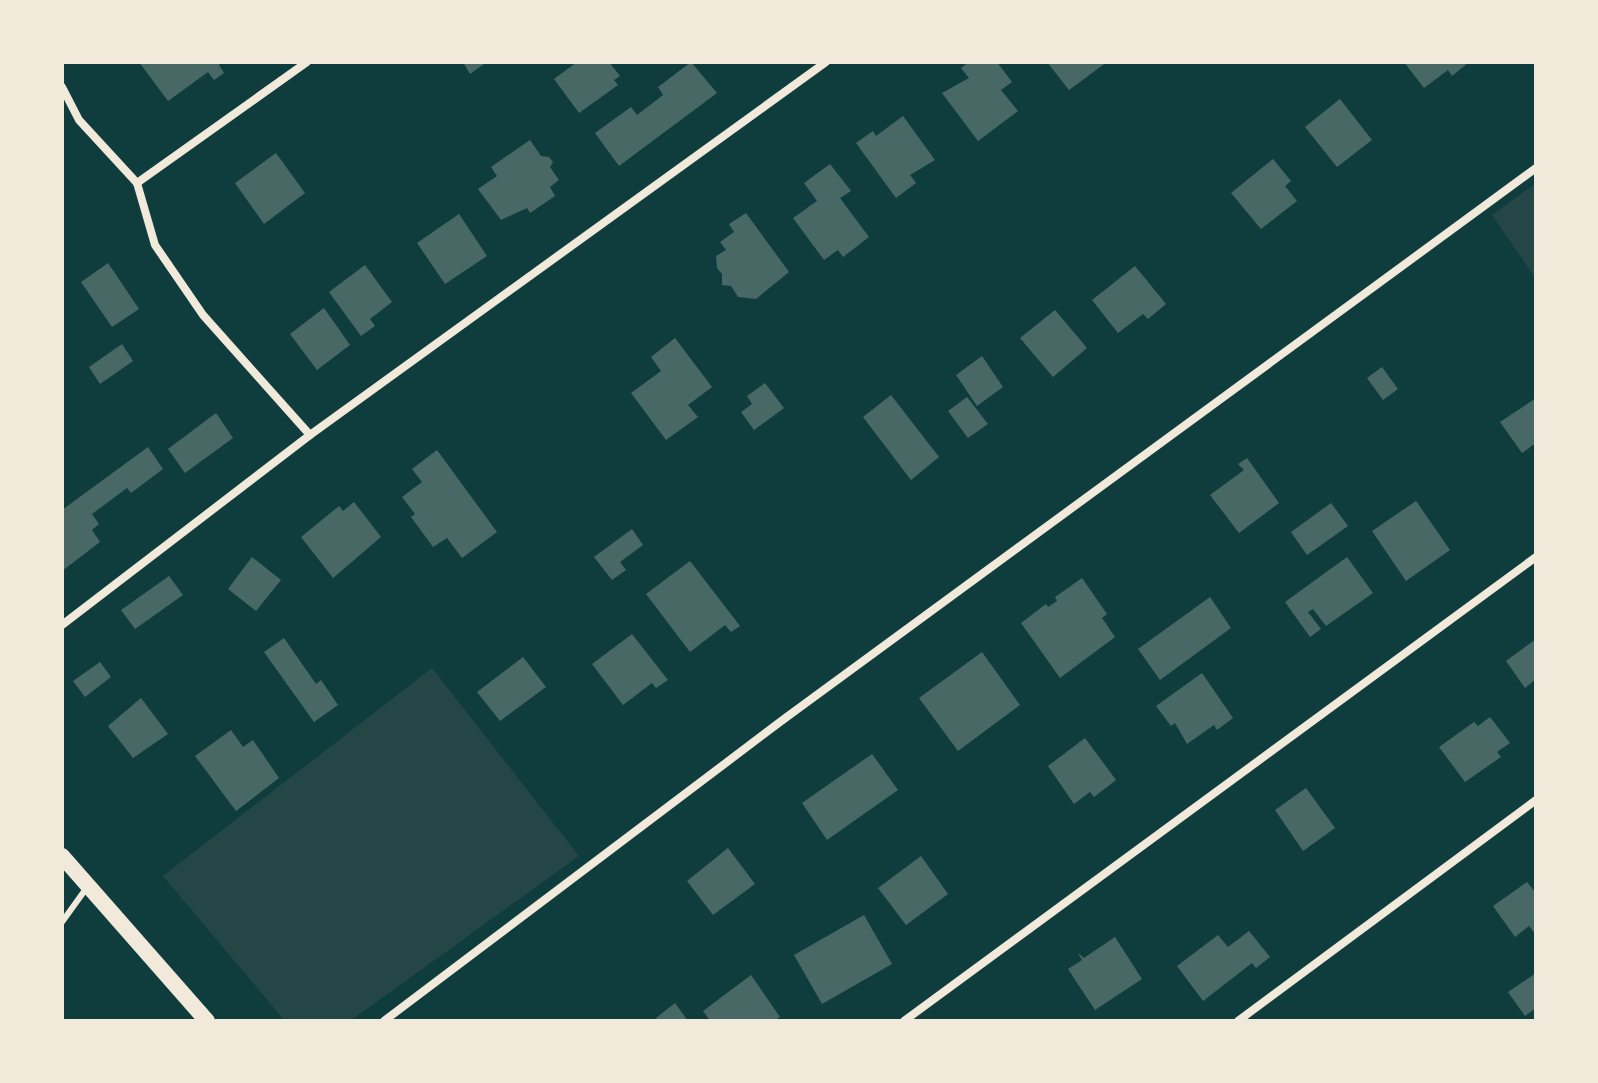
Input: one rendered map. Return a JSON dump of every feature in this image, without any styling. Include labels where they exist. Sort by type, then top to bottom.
[{"type":"main road","points":[[62,856],[207,1021]]},
{"type":"street","points":[[137,183],[307,62]]},
{"type":"street","points":[[62,625],[310,435],[826,62]]},
{"type":"street","points":[[62,87],[79,120],[137,183],[155,245],[203,315],[310,435]]},
{"type":"street","points":[[384,1021],[772,728],[1536,168]]},
{"type":"street","points":[[904,1021],[1536,557]]},
{"type":"street","points":[[1238,1021],[1536,800]]},
{"type":"lane","points":[[62,922],[88,885]]},
{"type":"shaded area","points":[[1536,183],[1536,279],[1492,215]]},
{"type":"shaded area","points":[[432,668],[579,856],[350,1021],[285,1021],[163,876]]},
{"type":"building","points":[[139,62],[222,62],[219,65],[224,73],[214,80],[208,72],[168,101]]},
{"type":"building","points":[[463,62],[487,62],[470,74]]},
{"type":"building","points":[[577,62],[609,62],[620,76],[614,80],[618,85],[579,113],[554,79]]},
{"type":"building","points":[[691,62],[717,93],[619,166],[595,133],[631,107],[637,115],[663,95],[658,87]]},
{"type":"building","points":[[969,62],[997,62],[1012,82],[1001,90],[1018,111],[978,141],[942,93],[969,78],[961,68]]},
{"type":"building","points":[[1047,62],[1107,62],[1069,90]]},
{"type":"building","points":[[1404,62],[1469,62],[1452,76],[1448,70],[1424,88]]},
{"type":"building","points":[[1340,99],[1372,140],[1337,167],[1305,127]]},
{"type":"building","points":[[903,116],[935,160],[910,175],[916,183],[896,198],[856,143],[873,131],[876,136]]},
{"type":"building","points":[[530,140],[541,156],[549,157],[553,162],[550,167],[559,180],[550,187],[555,196],[530,213],[527,208],[501,220],[478,189],[497,176],[491,167]]},
{"type":"building","points":[[276,153],[305,193],[264,224],[235,183]]},
{"type":"building","points":[[1273,159],[1291,181],[1285,186],[1297,201],[1261,229],[1231,193]]},
{"type":"building","points":[[830,164],[851,191],[840,198],[869,237],[843,257],[838,250],[824,260],[793,218],[817,201],[804,183]]},
{"type":"building","points":[[746,213],[789,272],[756,299],[738,297],[731,286],[722,285],[722,274],[717,268],[716,256],[726,250],[720,242],[734,232],[729,224]]},
{"type":"building","points":[[459,214],[487,256],[445,284],[417,243]]},
{"type":"building","points":[[108,263],[139,309],[112,327],[81,282]]},
{"type":"building","points":[[365,265],[392,302],[370,319],[375,326],[361,336],[329,292]]},
{"type":"building","points":[[1135,266],[1166,304],[1148,319],[1143,314],[1118,333],[1092,300]]},
{"type":"building","points":[[324,308],[350,345],[317,370],[290,334]]},
{"type":"building","points":[[1055,310],[1087,348],[1053,377],[1020,338]]},
{"type":"building","points":[[675,338],[712,387],[688,405],[698,417],[666,440],[631,393],[661,371],[651,357]]},
{"type":"building","points":[[122,344],[133,361],[100,384],[89,367]]},
{"type":"building","points":[[982,356],[1003,387],[977,406],[956,375]]},
{"type":"building","points":[[1382,367],[1398,389],[1383,400],[1367,378]]},
{"type":"building","points":[[765,383],[784,408],[754,430],[741,412],[752,404],[747,396]]},
{"type":"building","points":[[891,395],[939,457],[911,480],[863,417]]},
{"type":"building","points":[[967,397],[988,424],[968,438],[948,411]]},
{"type":"building","points":[[1536,398],[1536,443],[1522,453],[1500,422]]},
{"type":"building","points":[[216,413],[233,438],[185,473],[168,449]]},
{"type":"building","points":[[148,447],[163,469],[131,493],[127,488],[92,514],[99,524],[92,530],[100,542],[62,571],[62,510]]},
{"type":"building","points":[[437,450],[497,532],[462,558],[447,538],[433,547],[411,517],[415,514],[402,497],[422,482],[412,469]]},
{"type":"building","points":[[1247,458],[1279,503],[1239,533],[1210,495],[1244,470],[1238,464]]},
{"type":"building","points":[[1416,501],[1450,550],[1406,581],[1372,531]]},
{"type":"building","points":[[354,502],[381,537],[333,578],[301,537],[339,506],[343,511]]},
{"type":"building","points":[[1331,503],[1348,526],[1307,555],[1291,532]]},
{"type":"building","points":[[632,529],[643,545],[620,562],[626,570],[612,580],[594,557]]},
{"type":"building","points":[[252,557],[281,580],[256,611],[228,589]]},
{"type":"building","points":[[1347,557],[1373,593],[1326,626],[1313,609],[1308,612],[1321,629],[1310,637],[1285,602]]},
{"type":"building","points":[[690,561],[740,626],[731,632],[725,625],[690,652],[646,594]]},
{"type":"building","points":[[169,576],[183,595],[135,629],[121,610]]},
{"type":"building","points":[[1082,578],[1107,614],[1102,618],[1115,637],[1060,678],[1021,623],[1046,604],[1048,607],[1057,601],[1055,597]]},
{"type":"building","points":[[1210,597],[1231,628],[1160,680],[1138,649]]},
{"type":"building","points":[[632,634],[668,680],[656,688],[652,683],[623,705],[592,664]]},
{"type":"building","points":[[284,638],[316,684],[321,680],[338,705],[314,722],[264,652]]},
{"type":"building","points":[[1536,639],[1536,679],[1525,688],[1506,661]]},
{"type":"building","points":[[982,652],[1020,705],[958,751],[919,698]]},
{"type":"building","points":[[523,657],[546,687],[500,721],[477,692]]},
{"type":"building","points":[[100,662],[111,677],[85,697],[73,681]]},
{"type":"building","points":[[1202,673],[1233,718],[1217,730],[1214,725],[1187,744],[1175,723],[1171,726],[1156,706]]},
{"type":"building","points":[[141,698],[168,734],[133,758],[108,726]]},
{"type":"building","points":[[1490,717],[1510,743],[1497,752],[1501,757],[1465,782],[1439,747],[1474,722],[1478,726]]},
{"type":"building","points":[[231,730],[243,747],[253,740],[279,778],[236,811],[195,756]]},
{"type":"building","points":[[1085,738],[1116,780],[1094,797],[1090,792],[1074,804],[1048,766]]},
{"type":"building","points":[[872,754],[898,790],[827,840],[802,803]]},
{"type":"building","points":[[1306,788],[1335,828],[1303,851],[1275,810]]},
{"type":"building","points":[[728,848],[755,884],[713,915],[687,881]]},
{"type":"building","points":[[921,856],[948,894],[906,925],[878,888]]},
{"type":"building","points":[[1527,882],[1536,893],[1536,935],[1529,926],[1515,937],[1493,906]]},
{"type":"building","points":[[864,915],[892,964],[822,1004],[794,955]]},
{"type":"building","points":[[1249,931],[1270,957],[1256,968],[1252,963],[1203,1001],[1177,966],[1218,935],[1228,947]]},
{"type":"building","points":[[1115,937],[1142,979],[1095,1010],[1068,969],[1082,960],[1078,953],[1084,958]]},
{"type":"building","points":[[1536,973],[1536,1008],[1525,1016],[1508,992]]},
{"type":"building","points":[[751,975],[780,1017],[774,1021],[710,1021],[703,1011]]},
{"type":"building","points":[[675,1003],[688,1021],[658,1021],[656,1018]]}]
